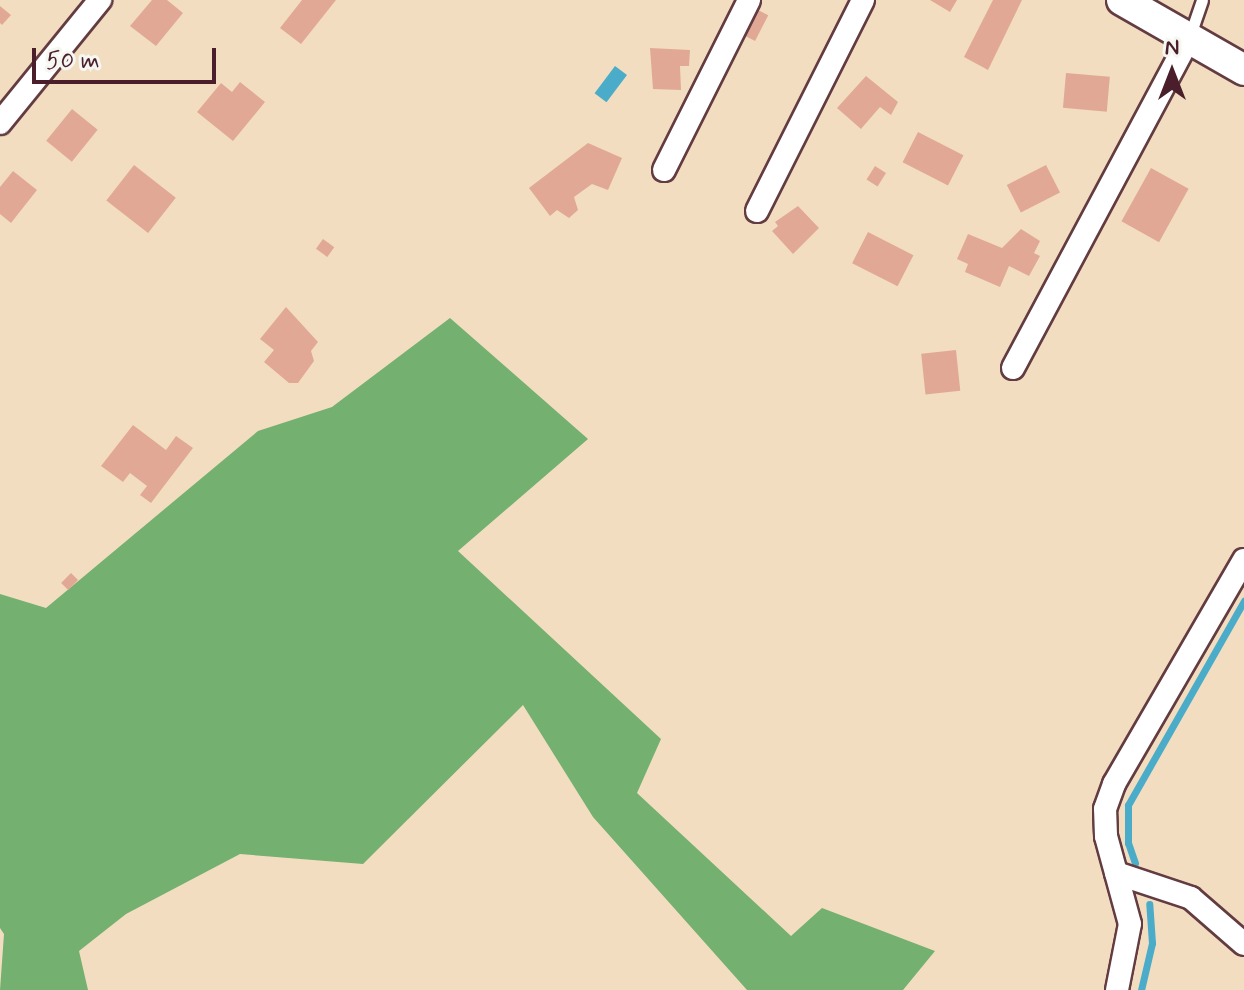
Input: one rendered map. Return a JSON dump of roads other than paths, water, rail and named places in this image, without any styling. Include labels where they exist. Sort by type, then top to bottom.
[{"type":"main road","points":[[1122,0],[1244,70]]},
{"type":"street","points":[[0,123],[100,0]]},
{"type":"street","points":[[664,170],[749,0]]},
{"type":"street","points":[[757,211],[863,0]]},
{"type":"street","points":[[1013,368],[1189,39]]},
{"type":"street","points":[[1117,990],[1131,941],[1105,809],[1114,784],[1244,560]]},
{"type":"street","points":[[1116,873],[1191,898],[1244,944]]},
{"type":"lane","points":[[1189,39],[1202,0]]},
{"type":"water","points":[[615,66],[627,75],[607,102],[595,93]]},
{"type":"waterway","points":[[1135,863],[1128,843],[1128,805],[1244,601]]},
{"type":"waterway","points":[[1141,990],[1152,943],[1149,904]]}]
